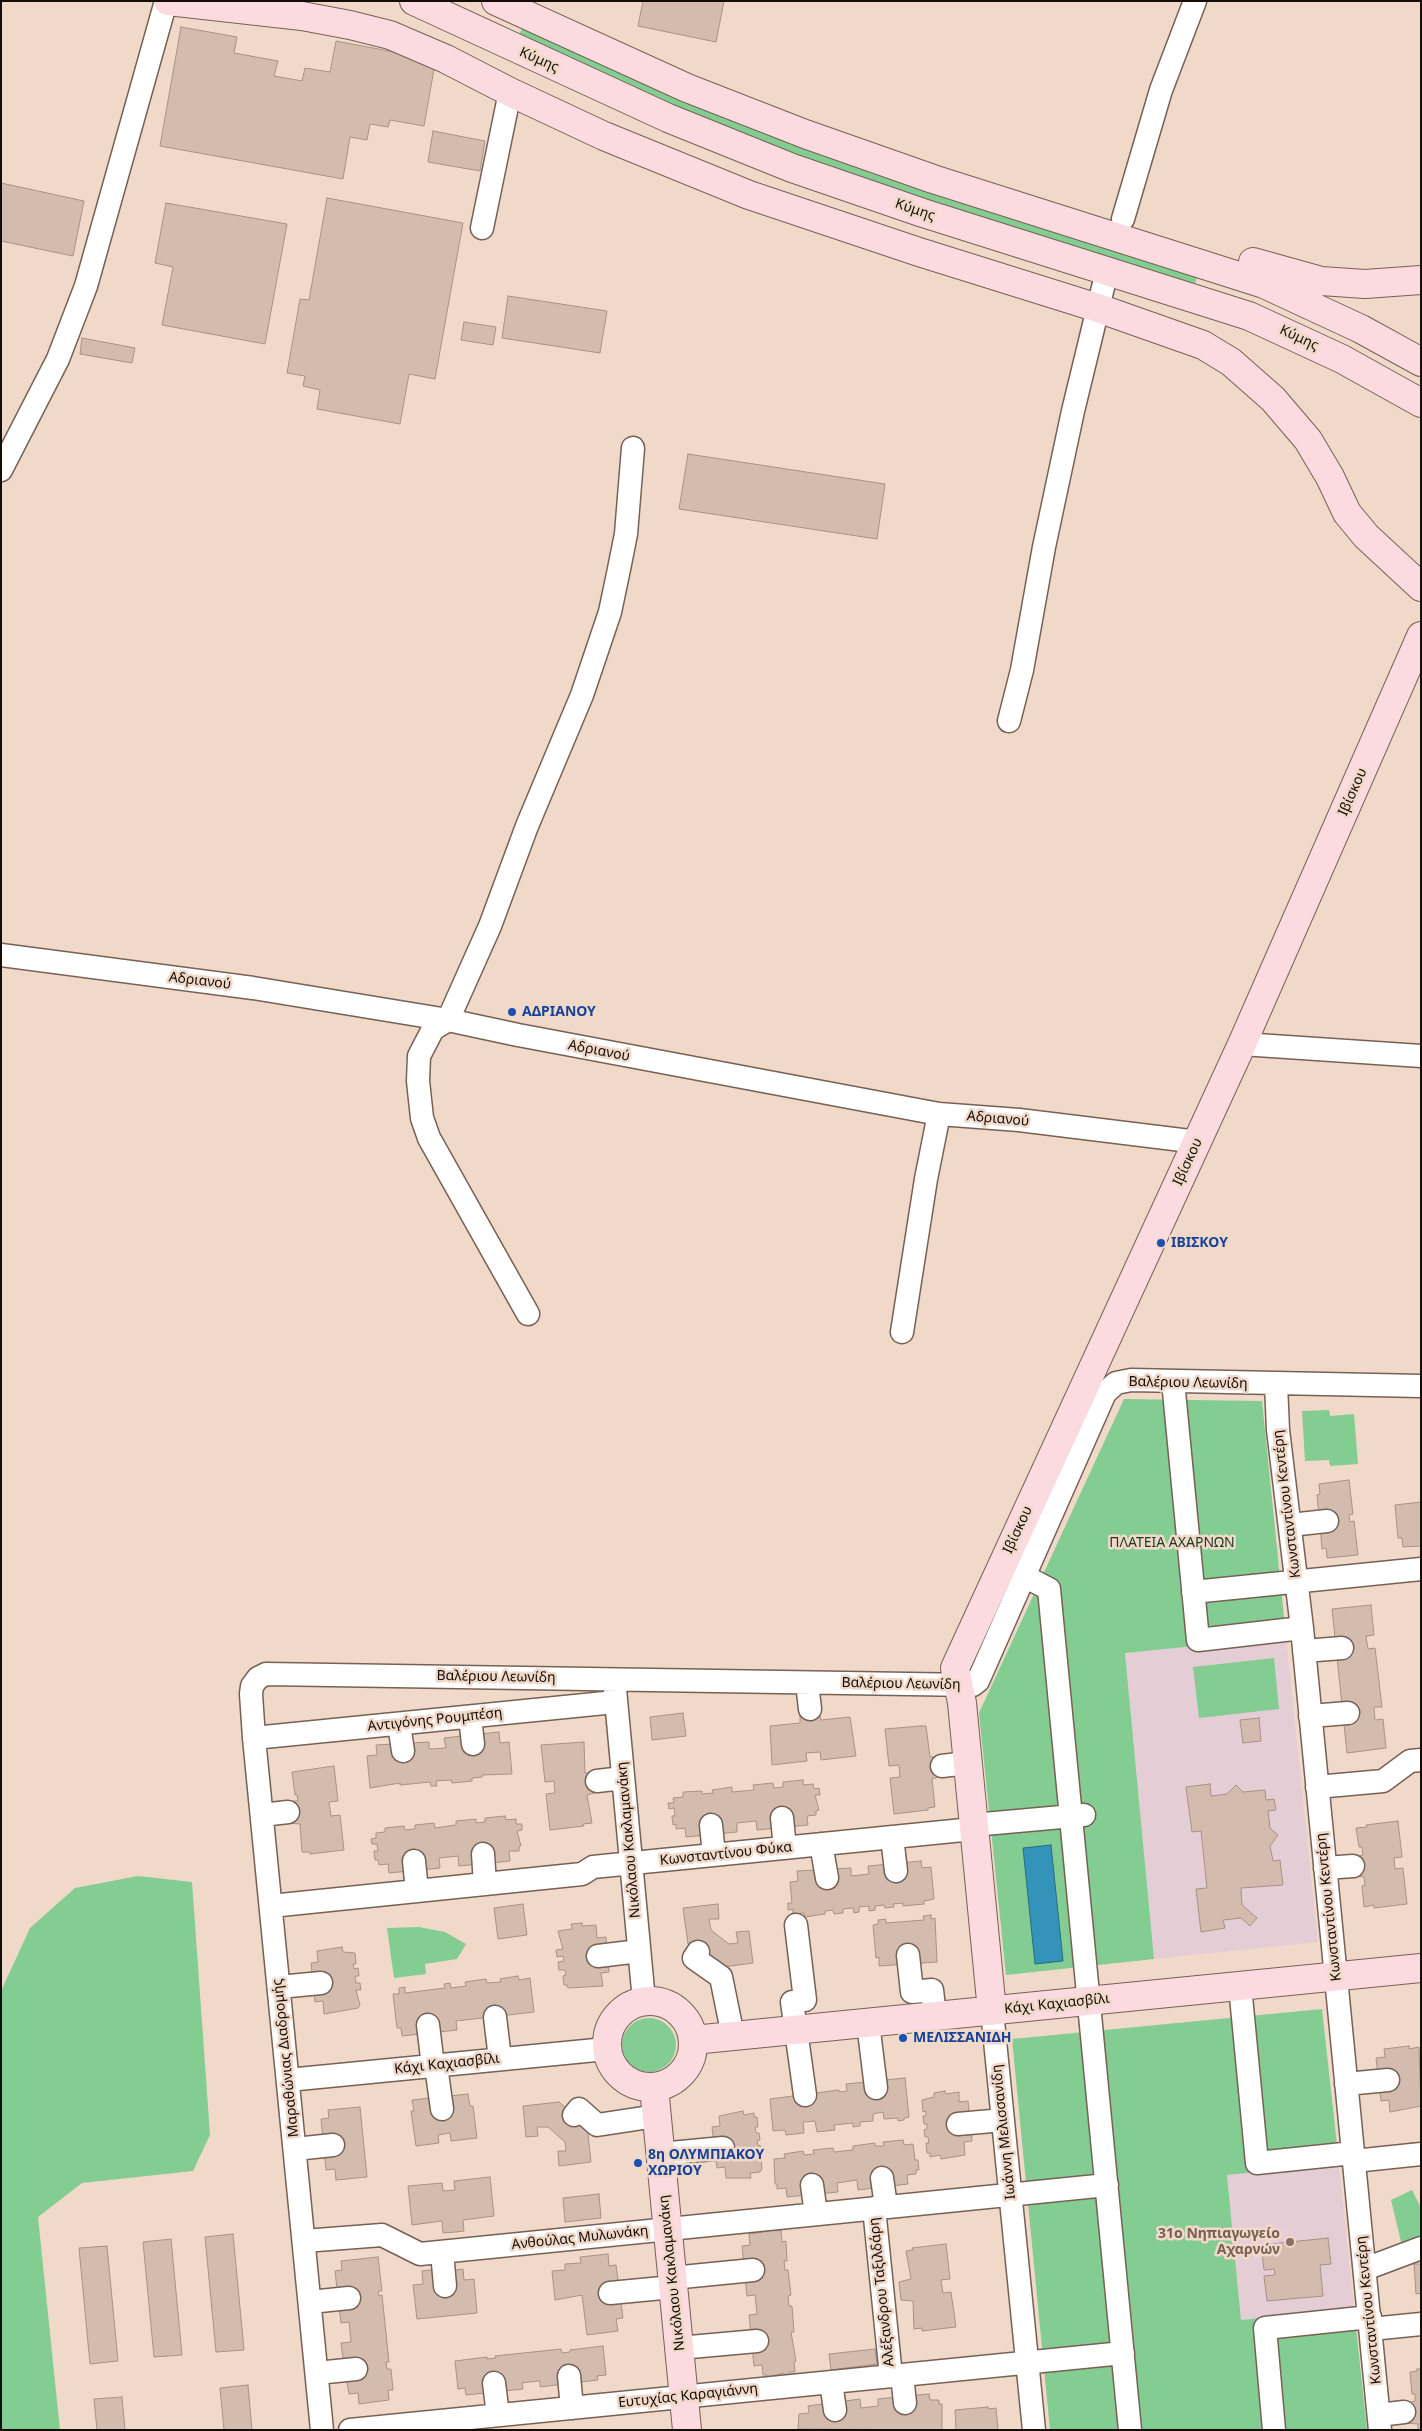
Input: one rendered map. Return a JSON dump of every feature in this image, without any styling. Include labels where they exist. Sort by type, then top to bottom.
[{"type":"street","points":[[1,470],[58,359],[86,286],[167,1],[302,16],[390,35],[446,59],[510,92],[604,136],[748,195],[919,252],[1098,308],[1203,345],[1231,362],[1255,381],[1308,440],[1330,477],[1347,513],[1366,536],[1421,587]]},
{"type":"street","name":"Κύμης","points":[[414,1],[668,118],[792,168],[923,213],[1250,316],[1334,355],[1421,403]]},
{"type":"street","points":[[496,1],[687,88],[805,134],[933,179],[1264,284],[1361,329],[1421,362]]},
{"type":"street","points":[[541,1],[691,70],[770,102],[969,172],[1123,219],[1274,270],[1321,281],[1364,284],[1421,280]]},
{"type":"street","points":[[1123,219],[1161,90],[1195,1]]},
{"type":"street","points":[[482,228],[510,92]]},
{"type":"street","points":[[1009,721],[1022,670],[1044,547],[1068,430],[1108,271]]},
{"type":"street","points":[[528,1314],[428,1138],[422,1118],[418,1081],[419,1056],[433,1029],[448,1020],[490,926],[527,826],[582,696],[610,612],[626,534],[633,448]]},
{"type":"street","name":"Ιβίσκου","points":[[957,1686],[955,1668],[1198,1142],[1421,636]]},
{"type":"street","name":"Αδριανού","points":[[2,957],[253,988],[448,1020],[538,1039],[939,1114],[1019,1120],[1198,1142]]},
{"type":"street","points":[[1242,1044],[1421,1056]]},
{"type":"street","points":[[902,1332],[926,1179],[939,1114]]},
{"type":"street","name":"Βαλέριου Λεωνίδη","points":[[252,1686],[266,1674],[973,1685],[978,1681],[1105,1393],[1116,1383],[1131,1380],[1421,1386]]},
{"type":"street","points":[[1173,1381],[1198,1640],[1302,1628]]},
{"type":"street","name":"Κωνσταντίνου Κεντέρη","points":[[1276,1384],[1278,1430],[1302,1628],[1380,2422]]},
{"type":"street","points":[[1290,1525],[1327,1521]]},
{"type":"street","points":[[1193,1592],[1421,1569]]},
{"type":"street","points":[[1024,1576],[1049,1589],[1078,1816],[1088,2001],[1130,2430]]},
{"type":"street","points":[[1304,1651],[1342,1648]]},
{"type":"street","name":"Νικόλαου Κακλαμανάκη","points":[[614,1679],[644,2001]]},
{"type":"street","points":[[807,1683],[810,1709]]},
{"type":"street","name":"Μαραθώνιας Διαδρομής","points":[[252,1686],[254,1738],[322,2430]]},
{"type":"street","name":"Ιωάννη Μελισσανίδη","points":[[957,1686],[962,1703],[954,1764],[973,1827],[1034,2430]]},
{"type":"street","name":"Αντιγόνης Ρουμπέση","points":[[254,1738],[615,1702]]},
{"type":"street","points":[[1310,1716],[1348,1713]]},
{"type":"street","points":[[470,1717],[473,1744]]},
{"type":"street","points":[[400,1724],[402,1751]]},
{"type":"street","points":[[1317,1787],[1384,1781],[1410,1761],[1421,1760]]},
{"type":"street","points":[[597,1781],[623,1778]]},
{"type":"street","points":[[262,1815],[288,1812]]},
{"type":"street","name":"Κωνσταντίνου Φύκα","points":[[271,1906],[582,1874],[593,1867],[1078,1816]]},
{"type":"street","points":[[782,1818],[785,1848]]},
{"type":"street","points":[[711,1825],[714,1855]]},
{"type":"street","points":[[892,1837],[896,1871]]},
{"type":"street","points":[[822,1844],[827,1878]]},
{"type":"street","points":[[483,1854],[485,1884]]},
{"type":"street","points":[[414,1860],[417,1891]]},
{"type":"street","points":[[1325,1868],[1353,1866]]},
{"type":"street","points":[[796,1925],[805,2000],[792,2002],[805,2095]]},
{"type":"street","points":[[598,1956],[639,1951]]},
{"type":"street","points":[[698,1952],[694,1958],[721,1977],[733,2036]]},
{"type":"street","points":[[908,1955],[912,1992],[932,1990],[935,2016]]},
{"type":"street","name":"Κάχι Καχιασβίλι","points":[[693,2040],[1421,1968]]},
{"type":"street","points":[[279,1987],[321,1983]]},
{"type":"street","points":[[1240,1986],[1257,2163],[1421,2154]]},
{"type":"street","points":[[644,2001],[658,2002],[671,2007],[682,2015],[689,2027],[693,2040],[692,2054],[682,2072],[667,2084],[654,2087],[640,2086],[628,2082],[617,2073],[610,2062],[606,2049],[608,2032],[615,2017],[628,2007],[644,2001]]},
{"type":"street","points":[[495,2017],[500,2059]]},
{"type":"street","points":[[868,2023],[876,2088]]},
{"type":"street","points":[[428,2025],[442,2109]]},
{"type":"street","name":"Κάχι Καχιασβίλι","points":[[288,2080],[606,2049]]},
{"type":"street","points":[[1346,2084],[1388,2080]]},
{"type":"street","name":"Νικόλαου Κακλαμανάκη","points":[[654,2087],[687,2430]]},
{"type":"street","points":[[574,2115],[579,2109],[597,2125],[656,2116]]},
{"type":"street","points":[[958,2124],[1002,2120]]},
{"type":"street","points":[[295,2149],[333,2145]]},
{"type":"street","points":[[660,2154],[723,2148]]},
{"type":"street","name":"Αλέξανδρου Ταξιλδάρη","points":[[882,2178],[880,2207],[891,2290],[896,2376],[905,2403]]},
{"type":"street","points":[[812,2185],[816,2214]]},
{"type":"street","name":"Ανθούλας Μυλωνάκη","points":[[304,2241],[382,2235],[420,2254],[452,2245],[668,2229],[1107,2185]]},
{"type":"street","points":[[445,2286],[452,2245]]},
{"type":"street","points":[[1365,2269],[1421,2248]]},
{"type":"street","points":[[610,2293],[753,2270]]},
{"type":"street","points":[[310,2302],[349,2298]]},
{"type":"street","points":[[1274,2430],[1265,2328],[1370,2323],[1421,2324]]},
{"type":"street","points":[[679,2348],[757,2341]]},
{"type":"street","name":"Ευτυχίας Καραγιάννη","points":[[350,2430],[484,2421],[572,2408],[1123,2353]]},
{"type":"street","points":[[317,2373],[356,2369]]},
{"type":"street","points":[[568,2376],[572,2408]]},
{"type":"street","points":[[831,2382],[835,2410]]},
{"type":"street","points":[[484,2421],[494,2384]]},
{"type":"street","points":[[1380,2422],[1404,2412]]},
{"type":"shaded area","points":[[1286,1637],[1318,1942],[1154,1959],[1125,1652]]},
{"type":"shaded area","name":"31ο Νηπιαγωγείο Αχαρνών","points":[[1339,2163],[1354,2309],[1241,2320],[1227,2174]]},
{"type":"green space","points":[[523,27],[1198,274],[1194,287],[797,158],[672,107],[517,38]]},
{"type":"green space","name":"ΠΛΑΤΕΙΑ ΑΧΑΡΝΩΝ","points":[[1124,1399],[1262,1401],[1286,1637],[1125,1653],[1154,1959],[1006,1975],[979,1713]]},
{"type":"green space","points":[[1329,1410],[1330,1416],[1354,1414],[1358,1464],[1330,1466],[1329,1460],[1305,1461],[1302,1411]]},
{"type":"green space","points":[[1274,1658],[1279,1709],[1199,1718],[1193,1667]]},
{"type":"green space","points":[[138,1876],[192,1882],[210,2135],[193,2171],[82,2183],[38,2217],[60,2430],[1,2430],[1,1991],[30,1928],[75,1888]]},
{"type":"green space","points":[[419,1927],[445,1932],[466,1944],[457,1959],[425,1964],[426,1974],[394,1978],[387,1928]]},
{"type":"green space","points":[[1322,2009],[1339,2163],[1227,2175],[1241,2320],[1354,2309],[1367,2430],[1050,2430],[1012,2039]]},
{"type":"green space","points":[[644,2018],[654,2018],[664,2022],[672,2030],[676,2045],[672,2060],[664,2068],[654,2072],[644,2072],[634,2068],[626,2060],[622,2050],[622,2040],[626,2030],[634,2022]]},
{"type":"green space","points":[[1412,2190],[1421,2208],[1421,2244],[1403,2250],[1391,2200]]},
{"type":"water","points":[[1051,1845],[1063,1961],[1035,1964],[1023,1848]]},
{"type":"building","points":[[643,1],[724,1],[716,42],[638,26]]},
{"type":"building","points":[[181,27],[237,37],[234,53],[278,61],[274,76],[302,81],[305,68],[330,72],[336,41],[405,54],[434,69],[424,126],[390,120],[388,127],[370,124],[367,140],[350,137],[343,179],[160,146]]},
{"type":"building","points":[[433,131],[485,141],[480,171],[428,162]]},
{"type":"building","points":[[1,183],[84,201],[73,256],[1,241]]},
{"type":"building","points":[[327,198],[463,223],[435,379],[409,374],[400,424],[317,409],[320,390],[303,386],[305,376],[287,373],[300,299],[309,300]]},
{"type":"building","points":[[166,203],[287,224],[265,344],[162,325],[173,267],[155,263]]},
{"type":"building","points":[[508,296],[607,311],[600,353],[502,338]]},
{"type":"building","points":[[464,322],[496,327],[493,345],[461,340]]},
{"type":"building","points":[[82,338],[135,348],[132,363],[80,354]]},
{"type":"building","points":[[688,454],[885,484],[877,539],[679,509]]},
{"type":"building","points":[[1349,1480],[1353,1514],[1349,1515],[1350,1522],[1354,1521],[1358,1555],[1327,1558],[1326,1548],[1322,1549],[1317,1495],[1320,1494],[1319,1484]]},
{"type":"building","points":[[1421,1502],[1421,1546],[1403,1547],[1402,1538],[1398,1538],[1395,1505]]},
{"type":"building","points":[[1371,1605],[1374,1635],[1366,1636],[1368,1649],[1375,1648],[1382,1707],[1374,1707],[1375,1720],[1383,1719],[1386,1748],[1347,1753],[1332,1609]]},
{"type":"building","points":[[818,1708],[821,1720],[850,1717],[856,1756],[821,1760],[820,1752],[806,1753],[807,1761],[772,1765],[770,1726],[800,1723],[800,1710]]},
{"type":"building","points":[[683,1713],[686,1736],[652,1740],[650,1717]]},
{"type":"building","points":[[1259,1718],[1261,1741],[1243,1743],[1240,1720]]},
{"type":"building","points":[[926,1726],[930,1757],[934,1757],[942,1776],[932,1779],[935,1807],[928,1808],[928,1810],[894,1814],[890,1778],[900,1777],[899,1765],[889,1766],[885,1729]]},
{"type":"building","points":[[499,1732],[500,1743],[509,1742],[512,1774],[482,1775],[482,1777],[472,1778],[472,1781],[452,1783],[451,1780],[436,1781],[437,1786],[431,1786],[430,1782],[400,1785],[400,1783],[370,1788],[367,1756],[377,1755],[376,1745],[429,1742],[429,1749],[446,1748],[444,1738]]},
{"type":"building","points":[[584,1742],[585,1773],[590,1773],[598,1792],[587,1795],[592,1823],[583,1824],[584,1826],[550,1830],[546,1794],[555,1793],[554,1781],[545,1782],[541,1745]]},
{"type":"building","points":[[334,1766],[338,1801],[329,1802],[331,1816],[340,1815],[344,1850],[310,1854],[310,1852],[302,1852],[300,1824],[289,1823],[293,1801],[298,1801],[297,1795],[295,1795],[292,1772]]},
{"type":"building","points":[[803,1780],[803,1785],[813,1784],[814,1789],[819,1788],[820,1795],[815,1795],[819,1810],[816,1811],[816,1815],[807,1816],[808,1825],[757,1830],[756,1821],[737,1823],[737,1832],[686,1837],[685,1828],[676,1829],[676,1824],[673,1825],[672,1816],[675,1816],[674,1808],[669,1809],[668,1803],[674,1803],[673,1798],[683,1797],[683,1792],[702,1791],[702,1794],[713,1793],[712,1790],[732,1787],[732,1792],[754,1790],[753,1785],[773,1783],[774,1788],[783,1787],[783,1782]]},
{"type":"building","points":[[1210,1784],[1211,1796],[1227,1794],[1236,1785],[1243,1792],[1265,1790],[1266,1800],[1274,1799],[1276,1810],[1268,1811],[1270,1828],[1278,1835],[1270,1846],[1273,1861],[1280,1860],[1283,1885],[1241,1888],[1242,1905],[1257,1918],[1250,1926],[1241,1918],[1223,1920],[1225,1928],[1201,1932],[1196,1889],[1207,1888],[1201,1831],[1192,1832],[1186,1787]]},
{"type":"building","points":[[505,1816],[506,1820],[516,1819],[516,1824],[522,1824],[522,1830],[517,1831],[521,1846],[519,1846],[519,1851],[509,1851],[510,1861],[459,1866],[458,1856],[439,1858],[440,1868],[389,1873],[388,1864],[379,1865],[378,1860],[375,1860],[374,1851],[378,1851],[377,1844],[372,1844],[371,1839],[376,1838],[376,1833],[385,1832],[385,1828],[404,1826],[405,1830],[415,1829],[415,1825],[434,1823],[435,1828],[456,1825],[456,1821],[476,1819],[476,1823],[485,1822],[485,1818]]},
{"type":"building","points":[[1398,1821],[1402,1857],[1394,1858],[1395,1869],[1403,1868],[1407,1904],[1374,1908],[1374,1905],[1364,1907],[1362,1886],[1365,1885],[1364,1877],[1354,1876],[1358,1856],[1363,1855],[1362,1847],[1359,1847],[1356,1828]]},
{"type":"building","points":[[921,1861],[922,1868],[931,1867],[934,1899],[924,1901],[924,1904],[903,1906],[903,1903],[893,1904],[894,1907],[885,1908],[884,1905],[875,1906],[875,1910],[869,1911],[869,1906],[859,1907],[859,1912],[854,1913],[853,1908],[843,1909],[843,1913],[834,1914],[833,1910],[825,1911],[825,1914],[805,1917],[804,1913],[793,1914],[793,1909],[788,1910],[788,1903],[792,1903],[790,1882],[798,1881],[797,1871],[851,1868],[851,1876],[869,1874],[868,1866]]},
{"type":"building","points":[[523,1904],[527,1935],[498,1939],[494,1908]]},
{"type":"building","points":[[718,1904],[719,1919],[709,1919],[711,1930],[729,1944],[738,1943],[736,1932],[749,1931],[753,1963],[716,1968],[688,1944],[683,1908]]},
{"type":"building","points":[[931,1915],[931,1919],[935,1918],[937,1962],[879,1966],[879,1957],[876,1958],[873,1925],[878,1924],[878,1920],[886,1919],[886,1923],[924,1920],[923,1916]]},
{"type":"building","points":[[582,1923],[582,1926],[596,1925],[597,1938],[606,1937],[609,1972],[601,1973],[603,1986],[568,1988],[567,1985],[564,1985],[563,1976],[566,1975],[565,1970],[559,1970],[558,1962],[564,1961],[563,1956],[557,1957],[556,1950],[563,1949],[558,1931],[572,1929],[571,1924]]},
{"type":"building","points":[[342,1947],[343,1952],[355,1953],[356,1964],[353,1964],[354,1969],[358,1968],[359,1976],[355,1976],[356,1983],[360,1983],[361,1990],[356,1990],[360,2005],[358,2008],[324,2014],[323,2001],[315,2002],[311,1963],[318,1962],[317,1951]]},
{"type":"building","points":[[518,1976],[519,1980],[530,1978],[534,2012],[456,2021],[457,2030],[402,2036],[401,2028],[397,2028],[393,1994],[399,1994],[399,1988],[405,1987],[405,1993],[445,1988],[444,1984],[450,1983],[451,1988],[466,1986],[465,1982],[486,1979],[487,1983],[501,1982],[500,1979]]},
{"type":"building","points":[[1409,2046],[1409,2049],[1419,2047],[1421,2106],[1390,2112],[1389,2100],[1381,2101],[1376,2058],[1385,2057],[1384,2049]]},
{"type":"building","points":[[905,2078],[909,2117],[904,2118],[904,2120],[898,2121],[898,2118],[884,2119],[883,2112],[873,2114],[873,2121],[860,2122],[860,2126],[853,2127],[853,2123],[834,2125],[835,2130],[817,2132],[815,2121],[803,2122],[804,2133],[786,2135],[785,2130],[773,2131],[770,2099],[839,2090],[839,2092],[847,2091],[846,2084]]},
{"type":"building","points":[[945,2091],[946,2094],[959,2092],[959,2102],[968,2101],[972,2141],[964,2142],[965,2155],[941,2159],[940,2155],[930,2157],[930,2153],[927,2153],[926,2143],[929,2143],[928,2137],[925,2137],[924,2130],[927,2129],[927,2124],[924,2124],[923,2116],[926,2116],[926,2111],[923,2112],[922,2100],[934,2097],[934,2093]]},
{"type":"building","points":[[468,2094],[470,2106],[473,2106],[477,2138],[451,2141],[450,2133],[438,2135],[439,2143],[416,2146],[411,2111],[414,2111],[412,2100]]},
{"type":"building","points":[[559,2102],[587,2126],[591,2162],[559,2166],[558,2151],[566,2151],[565,2142],[548,2127],[537,2127],[538,2136],[526,2137],[523,2106]]},
{"type":"building","points":[[360,2107],[367,2177],[336,2180],[335,2169],[326,2170],[321,2119],[329,2118],[328,2110]]},
{"type":"building","points":[[743,2111],[744,2115],[754,2113],[754,2117],[757,2117],[758,2127],[755,2127],[756,2133],[759,2133],[760,2140],[757,2141],[762,2154],[758,2154],[759,2158],[761,2158],[762,2169],[760,2172],[750,2173],[751,2178],[726,2178],[725,2167],[717,2168],[712,2127],[720,2126],[719,2116]]},
{"type":"building","points":[[903,2140],[904,2145],[913,2144],[915,2160],[918,2160],[919,2170],[916,2170],[916,2174],[907,2175],[908,2184],[858,2190],[857,2180],[837,2183],[838,2192],[787,2197],[786,2188],[777,2189],[777,2184],[775,2184],[774,2159],[785,2158],[784,2154],[803,2151],[804,2155],[814,2154],[813,2150],[833,2148],[834,2152],[853,2150],[853,2146],[875,2143],[875,2146],[884,2146],[883,2142]]},
{"type":"building","points":[[490,2177],[494,2216],[463,2220],[464,2231],[456,2232],[443,2233],[442,2221],[412,2225],[408,2186],[442,2183],[443,2191],[455,2190],[454,2181]]},
{"type":"building","points":[[599,2194],[601,2218],[565,2222],[563,2198]]},
{"type":"building","points":[[769,2228],[775,2228],[775,2231],[781,2230],[782,2242],[786,2241],[787,2261],[784,2261],[785,2270],[788,2270],[791,2295],[788,2296],[789,2306],[792,2306],[794,2332],[791,2332],[796,2361],[794,2362],[795,2372],[789,2372],[789,2377],[784,2378],[784,2373],[768,2377],[763,2375],[762,2365],[754,2366],[749,2315],[757,2314],[755,2295],[747,2296],[742,2246],[750,2245],[749,2234],[769,2231]]},
{"type":"building","points":[[233,2234],[244,2350],[216,2352],[205,2237]]},
{"type":"building","points":[[1328,2238],[1331,2264],[1320,2265],[1323,2296],[1267,2301],[1264,2276],[1275,2275],[1274,2269],[1264,2270],[1261,2245]]},
{"type":"building","points":[[171,2239],[182,2355],[154,2357],[143,2242]]},
{"type":"building","points":[[946,2244],[950,2279],[941,2280],[943,2293],[951,2292],[956,2327],[922,2331],[922,2328],[914,2329],[913,2301],[901,2300],[899,2282],[911,2279],[906,2251],[913,2250],[912,2248]]},
{"type":"building","points":[[107,2246],[118,2361],[90,2364],[79,2248]]},
{"type":"building","points":[[608,2254],[609,2266],[616,2265],[623,2318],[616,2319],[618,2331],[587,2335],[582,2295],[555,2300],[552,2271],[565,2270],[565,2264],[581,2263],[580,2257]]},
{"type":"building","points":[[378,2257],[382,2291],[378,2291],[379,2296],[382,2295],[389,2362],[386,2362],[387,2369],[391,2369],[393,2390],[388,2390],[389,2400],[359,2404],[358,2393],[349,2394],[341,2343],[351,2342],[349,2322],[341,2323],[335,2271],[342,2270],[341,2261]]},
{"type":"building","points":[[1414,2264],[1421,2264],[1421,2293],[1416,2294]]},
{"type":"building","points":[[439,2269],[448,2271],[463,2269],[464,2280],[474,2279],[477,2313],[417,2319],[413,2285],[423,2284],[422,2271]]},
{"type":"building","points":[[603,2346],[606,2375],[597,2376],[598,2380],[540,2387],[540,2381],[529,2382],[522,2383],[523,2389],[466,2395],[465,2388],[458,2389],[455,2361],[487,2357],[487,2359],[496,2358],[495,2356],[561,2349],[562,2353],[570,2352],[570,2350]]},
{"type":"building","points":[[875,2349],[877,2364],[831,2370],[829,2354]]},
{"type":"building","points":[[1417,2369],[1421,2369],[1421,2430],[1418,2430],[1418,2424],[1406,2423],[1404,2404],[1415,2401],[1415,2394],[1412,2394],[1410,2372],[1417,2371]]},
{"type":"building","points":[[248,2385],[252,2430],[224,2430],[220,2388]]},
{"type":"building","points":[[929,2394],[930,2400],[939,2400],[939,2404],[942,2404],[942,2430],[798,2429],[799,2414],[809,2413],[808,2406],[860,2399],[861,2408],[878,2406],[878,2399]]},
{"type":"building","points":[[122,2397],[125,2430],[97,2430],[94,2399]]},
{"type":"building","points":[[988,2407],[988,2409],[996,2408],[998,2428],[996,2430],[956,2430],[955,2410]]},
{"type":"place","name":"ΑΔΡΙΑΝΟΥ","points":[[512,1012]]},
{"type":"place","name":"ΙΒΙΣΚΟΥ","points":[[1161,1243]]},
{"type":"place","name":"ΜΕΛΙΣΣΑΝΙΔΗ","points":[[903,2038]]},
{"type":"place","name":"8η ΟΛΥΜΠΙΑΚΟΥ ΧΩΡΙΟΥ","points":[[638,2163]]},
{"type":"place","name":"31ο Νηπιαγωγείο Αχαρνών","points":[[1290,2242]]}]
